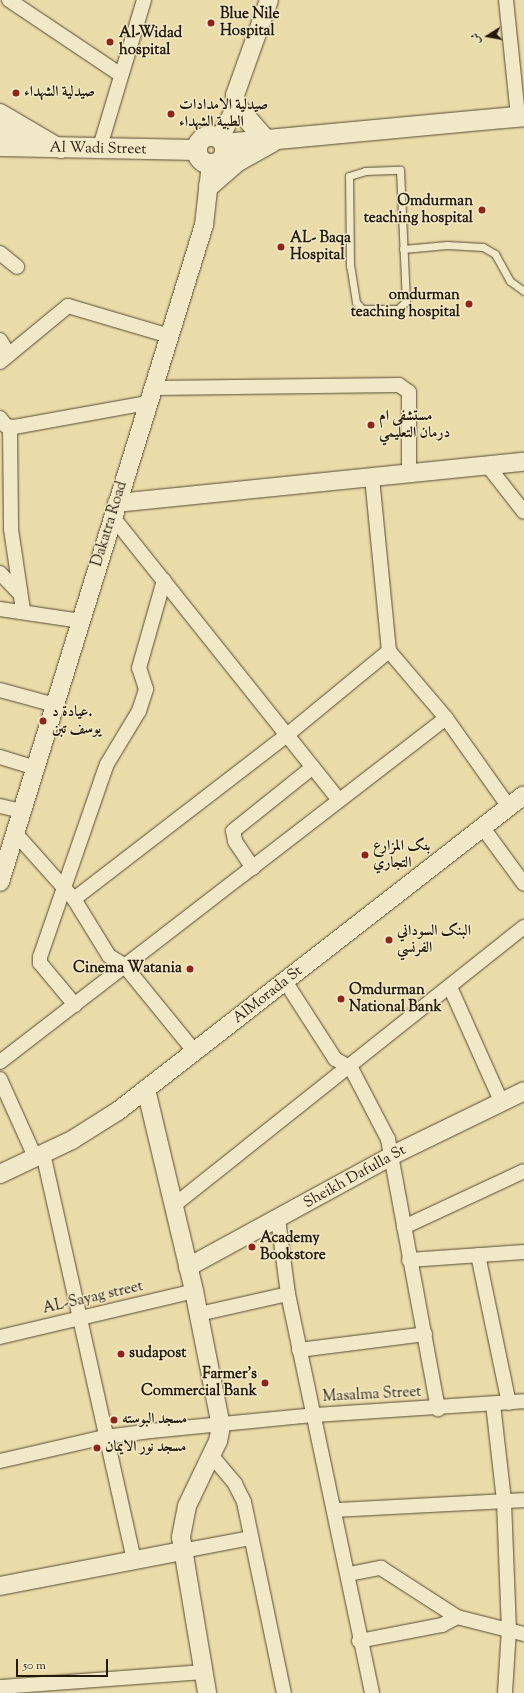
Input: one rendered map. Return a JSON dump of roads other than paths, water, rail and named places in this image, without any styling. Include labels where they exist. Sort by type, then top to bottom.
[{"type":"main road","points":[[235,100],[272,138]]},
{"type":"main road","points":[[218,139],[223,158],[211,164],[198,157],[196,150],[204,137],[218,139],[272,138],[521,116]]},
{"type":"main road","points":[[209,186],[246,156],[272,138]]},
{"type":"main road","name":"Al Wadi Street","points":[[0,146],[99,150],[196,150]]},
{"type":"street","points":[[9,0],[121,75]]},
{"type":"street","points":[[99,150],[144,0]]},
{"type":"street","points":[[218,139],[235,100],[270,0]]},
{"type":"street","points":[[506,0],[521,116]]},
{"type":"street","points":[[0,113],[62,149]]},
{"type":"street","points":[[0,132],[25,147]]},
{"type":"street","name":"Dakatra Road","points":[[0,882],[16,834],[21,811],[36,768],[114,509],[204,225],[211,164]]},
{"type":"street","points":[[0,253],[17,267]]},
{"type":"street","points":[[0,340],[4,359],[68,306],[169,336]]},
{"type":"street","points":[[23,610],[11,529],[5,423],[151,396],[399,385],[409,392],[410,397],[409,473]]},
{"type":"street","points":[[339,800],[164,580],[114,509],[372,477],[524,462]]},
{"type":"street","points":[[488,466],[524,512]]},
{"type":"street","points":[[372,477],[389,651],[446,718],[509,807]]},
{"type":"street","points":[[0,573],[20,594]]},
{"type":"street","points":[[75,1005],[40,963],[70,894],[107,764],[139,711],[146,689],[139,668],[164,580]]},
{"type":"street","points":[[0,609],[23,610],[81,621]]},
{"type":"street","points":[[70,894],[287,735],[389,651]]},
{"type":"street","points":[[0,690],[55,705]]},
{"type":"street","points":[[0,1062],[446,718]]},
{"type":"street","points":[[0,757],[36,768]]},
{"type":"street","points":[[253,868],[235,841],[233,831],[312,767]]},
{"type":"street","name":"AlMorada St","points":[[0,1174],[96,1126],[195,1052],[524,795]]},
{"type":"street","points":[[0,806],[21,811]]},
{"type":"street","points":[[483,828],[524,884]]},
{"type":"street","points":[[16,834],[70,894],[109,956],[124,966],[195,1052]]},
{"type":"street","points":[[173,1206],[351,1068],[524,927]]},
{"type":"street","points":[[285,982],[335,1058],[351,1068],[384,1128],[393,1155],[409,1260],[425,1334],[438,1409]]},
{"type":"street","points":[[450,987],[501,1101]]},
{"type":"street","points":[[0,1079],[39,1155],[81,1319],[105,1437],[134,1559]]},
{"type":"street","points":[[146,1089],[194,1291],[221,1426],[211,1455],[187,1506],[182,1551],[207,1693]]},
{"type":"street","name":"Sheikh Dafulla St","points":[[188,1267],[393,1155],[524,1091]]},
{"type":"street","points":[[404,1227],[524,1171]]},
{"type":"street","points":[[278,1219],[288,1294],[299,1350],[350,1574],[359,1640],[372,1693]]},
{"type":"street","points":[[409,1260],[524,1252]]},
{"type":"street","points":[[478,1255],[509,1403]]},
{"type":"street","name":"AL-Sayag street","points":[[0,1337],[194,1291]]},
{"type":"street","points":[[199,1314],[288,1294]]},
{"type":"street","points":[[299,1350],[425,1334]]},
{"type":"street","name":"Masalma Street","points":[[0,1461],[105,1437],[315,1415],[438,1409],[524,1402]]},
{"type":"street","points":[[493,1404],[504,1501],[509,1629],[505,1693]]},
{"type":"street","points":[[211,1455],[240,1492],[284,1693]]},
{"type":"street","points":[[336,1510],[524,1500]]},
{"type":"street","points":[[0,1586],[134,1559],[250,1538]]},
{"type":"street","points":[[350,1574],[381,1568],[457,1617],[524,1634]]},
{"type":"street","points":[[359,1640],[442,1625],[457,1617]]},
{"type":"street","points":[[0,1687],[28,1688],[97,1686],[203,1672]]},
{"type":"lane","points":[[400,170],[403,249],[406,301],[403,307],[358,306],[349,245],[348,180],[353,172],[400,170]]},
{"type":"lane","points":[[403,249],[447,245],[483,247],[495,254],[510,282],[524,291]]},
{"type":"place","name":"Blue Nile Hospital","points":[[211,23]]},
{"type":"place","name":"Al-Widad hospital","points":[[110,42]]},
{"type":"place","name":"صيدلية الشهداء","points":[[16,93]]},
{"type":"place","name":"صيدلية الامدادات الطبية الشهداء","points":[[171,114]]},
{"type":"place","name":"Omdurman teaching hospital","points":[[482,210]]},
{"type":"place","name":"AL- Baqa Hospital","points":[[281,247]]},
{"type":"place","name":"omdurman teaching hospital","points":[[469,304]]},
{"type":"place","name":"مستشفى ام درمان التعليمي","points":[[371,425]]},
{"type":"place","name":"عيادة د. يوسف تبن","points":[[43,721]]},
{"type":"place","name":"بنک المزارع التجاري","points":[[365,855]]},
{"type":"place","name":"البنک السوداني الفرنسي","points":[[389,940]]},
{"type":"place","name":"Cinema Watania","points":[[190,969]]},
{"type":"place","name":"Omdurman National Bank","points":[[341,999]]},
{"type":"place","name":"Academy Bookstore","points":[[252,1247]]},
{"type":"place","name":"sudapost","points":[[121,1354]]},
{"type":"place","name":"Farmer's Commercial Bank","points":[[265,1383]]},
{"type":"place","name":"مسجد البوسته","points":[[114,1420]]},
{"type":"place","name":"مسجد نور الايمان","points":[[97,1448]]}]
